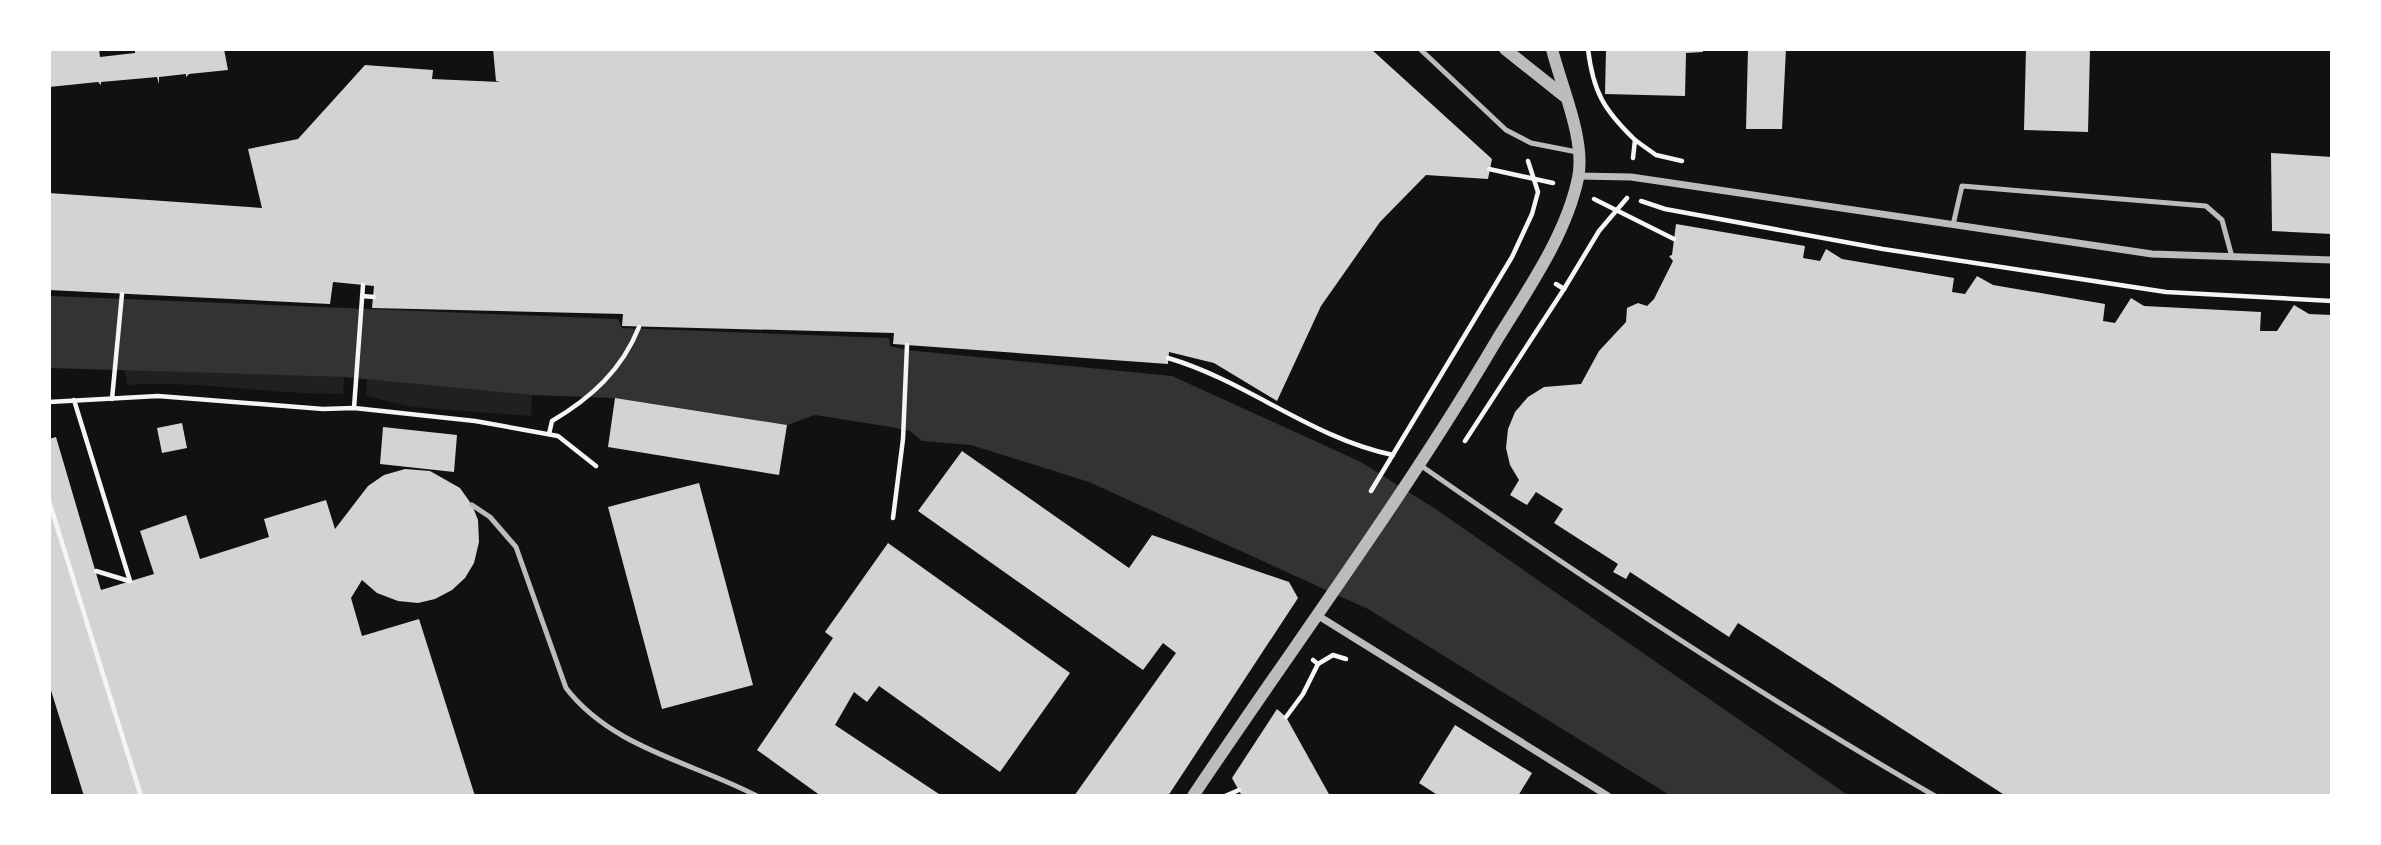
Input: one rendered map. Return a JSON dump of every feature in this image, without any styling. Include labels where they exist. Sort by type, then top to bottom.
[{"type":"street","points":[[1505,49],[1564,96]]},
{"type":"street","points":[[1194,796],[1419,464],[1537,272],[1564,218],[1578,176],[1578,152],[1573,120],[1552,49]]},
{"type":"street","points":[[1578,176],[1631,177],[2152,254],[2332,260]]},
{"type":"street","points":[[1317,615],[1608,796]]},
{"type":"lane","points":[[1420,49],[1506,130],[1531,143],[1578,152]]},
{"type":"lane","points":[[1953,225],[1962,186],[2206,206],[2222,220],[2232,257]]},
{"type":"lane","points":[[1419,464],[1618,601],[1782,707],[1935,796]]},
{"type":"lane","points":[[472,505],[490,517],[516,547],[566,688],[580,705],[619,733],[757,796]]},
{"type":"path","points":[[1389,462],[1512,257],[1532,214],[1538,192],[1527,159]]},
{"type":"path","points":[[1489,169],[1535,177],[1560,185]]},
{"type":"path","points":[[1585,195],[1674,239]]},
{"type":"path","points":[[1628,197],[1665,209],[1883,249],[2166,292],[2332,301]]},
{"type":"path","points":[[354,408],[363,285]]},
{"type":"path","points":[[112,399],[122,294]]},
{"type":"path","points":[[362,296],[374,297]]},
{"type":"path","points":[[549,434],[552,421],[566,413],[617,370],[639,327]]},
{"type":"path","points":[[893,518],[903,439],[907,348]]},
{"type":"path","points":[[1168,358],[1199,367],[1351,444],[1393,455]]},
{"type":"path","points":[[49,402],[158,396],[323,409],[354,408],[475,421],[558,436],[596,466]]},
{"type":"path","points":[[74,400],[130,581],[96,571]]},
{"type":"path","points":[[49,501],[141,796]]},
{"type":"path","points":[[1286,717],[1318,664]]},
{"type":"path","points":[[1225,796],[1238,790]]},
{"type":"shaded area","points":[[49,296],[618,319],[622,328],[889,338],[890,346],[907,350],[1172,376],[1361,462],[1437,510],[1849,796],[1671,796],[1368,609],[1089,482],[971,445],[922,441],[910,431],[815,415],[787,425],[615,398],[532,395],[344,377],[49,368]]},
{"type":"shaded area","points":[[125,370],[344,377],[343,394],[181,384],[127,385]]},
{"type":"shaded area","points":[[367,379],[532,395],[531,416],[412,407],[366,396]]},
{"type":"building","points":[[49,49],[99,49],[100,57],[135,53],[135,49],[224,49],[228,70],[189,74],[186,77],[186,74],[159,77],[159,84],[157,77],[101,82],[101,85],[98,82],[49,87]]},
{"type":"building","points":[[493,49],[1371,49],[1492,159],[1488,179],[1426,175],[1380,222],[1321,306],[1277,401],[1214,363],[1169,352],[1168,364],[893,344],[894,333],[622,326],[623,314],[372,308],[374,286],[333,282],[330,304],[49,290],[49,193],[262,208],[248,149],[298,139],[365,65],[433,70],[432,79],[500,82],[496,81]]},
{"type":"building","points":[[1606,49],[1703,49],[1703,52],[1686,53],[1685,96],[1605,94]]},
{"type":"building","points":[[1748,49],[1786,49],[1782,129],[1746,129]]},
{"type":"building","points":[[2026,49],[2090,49],[2088,132],[2024,130]]},
{"type":"building","points":[[2271,153],[2332,157],[2332,234],[2272,231]]},
{"type":"building","points":[[1676,224],[1805,246],[1803,258],[1820,261],[1826,249],[1842,259],[1954,278],[1952,292],[1965,294],[1977,276],[1993,285],[2105,304],[2103,321],[2115,323],[2131,298],[2144,306],[2261,312],[2260,331],[2277,331],[2294,305],[2309,314],[2332,315],[2332,796],[2006,796],[1738,623],[1729,637],[1630,572],[1626,579],[1613,572],[1618,564],[1554,523],[1563,509],[1536,492],[1527,505],[1510,495],[1519,480],[1510,465],[1506,448],[1508,429],[1515,412],[1528,397],[1544,387],[1581,384],[1599,351],[1626,322],[1627,308],[1638,303],[1647,306],[1654,299],[1673,261],[1669,256],[1672,255]]},
{"type":"building","points":[[615,398],[787,425],[779,475],[608,447]]},
{"type":"building","points":[[182,423],[187,448],[162,453],[157,428]]},
{"type":"building","points":[[383,427],[457,435],[454,472],[380,464]]},
{"type":"building","points":[[56,437],[101,590],[154,574],[140,531],[186,515],[200,559],[269,537],[264,519],[326,500],[335,529],[368,486],[384,475],[405,469],[430,471],[460,488],[472,505],[478,520],[479,542],[474,563],[465,578],[452,590],[435,599],[418,603],[398,601],[377,593],[362,580],[351,598],[362,636],[419,619],[475,796],[84,796],[49,684],[49,439]]},
{"type":"building","points":[[962,451],[1129,568],[1152,535],[1289,582],[1298,598],[1168,796],[1074,796],[1176,653],[1163,643],[1143,670],[918,511]]},
{"type":"building","points":[[699,483],[753,685],[662,709],[608,507]]},
{"type":"building","points":[[888,543],[1070,673],[1000,772],[879,686],[867,702],[854,692],[835,725],[942,796],[821,796],[757,750],[833,638],[825,632]]},
{"type":"building","points":[[1277,709],[1286,717],[1330,796],[1242,796],[1232,778]]},
{"type":"building","points":[[1455,725],[1532,773],[1518,796],[1439,796],[1419,783]]}]
